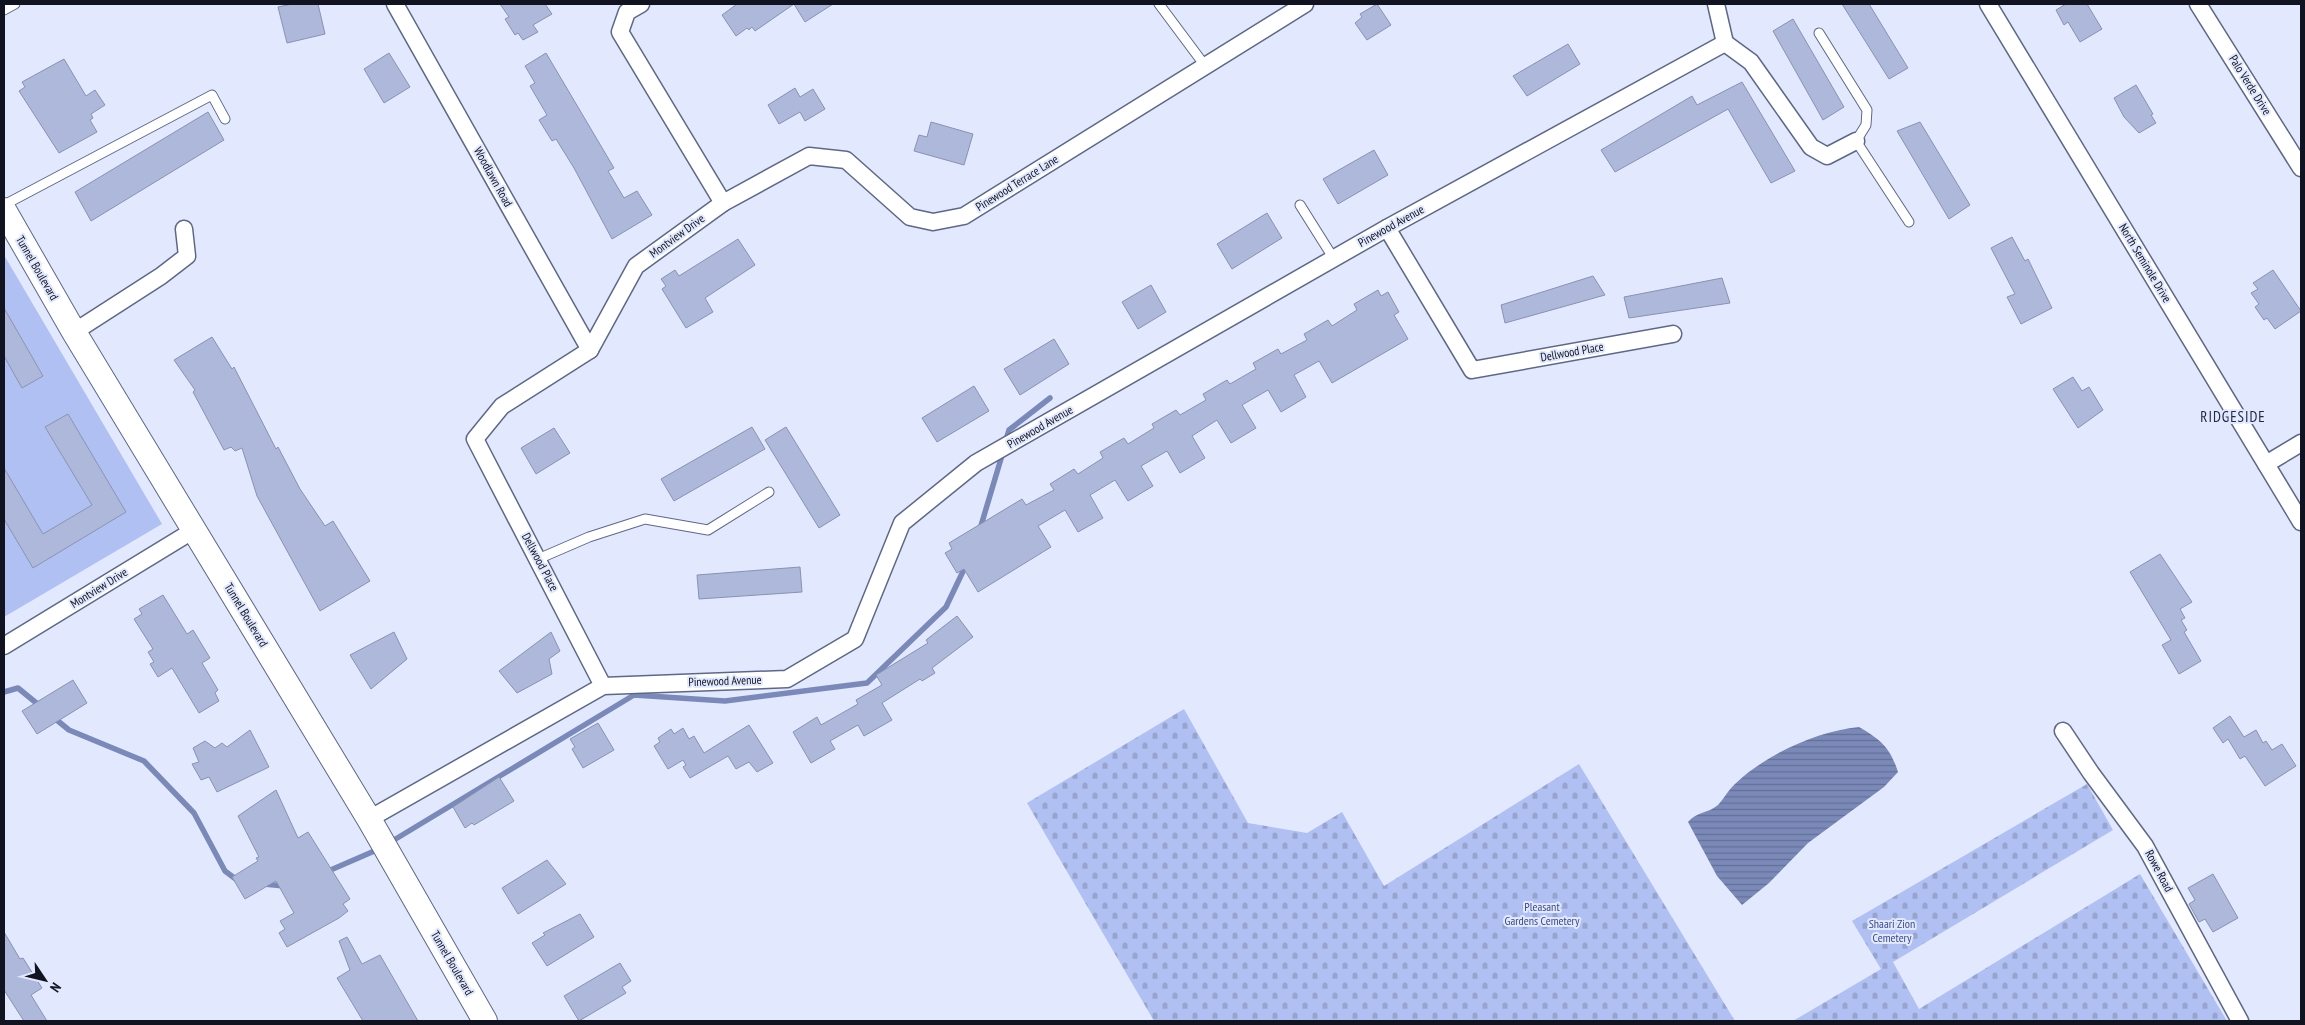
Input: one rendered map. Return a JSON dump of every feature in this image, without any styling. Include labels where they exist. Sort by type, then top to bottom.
[{"type":"street","name":"Woodlawn Road","points":[[395,4],[590,350]]},
{"type":"street","points":[[641,4],[627,12],[620,32],[723,203]]},
{"type":"street","name":"Pinewood Terrace Lane","points":[[723,203],[809,156],[846,160],[910,217],[933,222],[964,216],[1305,4]]},
{"type":"street","points":[[1716,4],[1725,43],[1751,62],[1811,147],[1827,156],[1856,141]]},
{"type":"street","name":"North Seminole Drive","points":[[1988,4],[2301,522]]},
{"type":"street","name":"Palo Verde Drive","points":[[2198,4],[2301,168]]},
{"type":"street","name":"Pinewood Avenue","points":[[369,819],[603,686],[787,678],[855,640],[902,523],[976,463],[1387,228],[1725,43]]},
{"type":"street","name":"Montview Drive","points":[[475,439],[502,406],[590,350],[636,266],[723,203]]},
{"type":"street","name":"Tunnel Boulevard","points":[[4,210],[74,332],[369,819],[485,1021]]},
{"type":"street","name":"Dellwood Place","points":[[1387,228],[1472,370],[1672,334]]},
{"type":"street","points":[[74,332],[161,276],[187,256],[184,229]]},
{"type":"street","name":"Dellwood Place","points":[[475,439],[603,686]]},
{"type":"street","points":[[2266,464],[2301,443]]},
{"type":"street","name":"Montview Drive","points":[[4,646],[194,530]]},
{"type":"street","name":"Rowe Road","points":[[2063,730],[2091,773],[2145,846],[2240,1021]]},
{"type":"lane","points":[[4,10],[14,4]]},
{"type":"lane","points":[[1159,4],[1206,67]]},
{"type":"lane","points":[[1819,33],[1867,110],[1866,125],[1856,141],[1909,222]]},
{"type":"lane","points":[[4,205],[212,95],[225,119]]},
{"type":"lane","points":[[1300,205],[1334,258]]},
{"type":"lane","points":[[538,559],[589,537],[645,519],[708,530],[769,492]]},
{"type":"green space","points":[[4,255],[162,524],[4,617],[4,519],[33,568],[126,512],[68,414],[45,427],[92,505],[43,534],[4,468],[4,356],[22,388],[43,376],[4,308]]},
{"type":"green space","name":"Pleasant Gardens Cemetery","points":[[1184,709],[1248,823],[1307,833],[1342,812],[1384,886],[1579,764],[1735,1021],[1154,1021],[1027,803]]},
{"type":"green space","name":"Shaari Zion Cemetery","points":[[2087,784],[2113,830],[1893,962],[1919,1009],[2140,874],[2227,1021],[1793,1021],[1881,969],[1852,921]]},
{"type":"shaded area","points":[[1859,727],[1884,745],[1892,756],[1898,772],[1884,787],[1808,843],[1769,883],[1742,905],[1717,876],[1688,822],[1695,816],[1718,805],[1730,789],[1747,773],[1776,754],[1809,739],[1843,729]]},
{"type":"building","points":[[292,4],[318,4],[325,34],[287,43],[278,7]]},
{"type":"building","points":[[500,4],[545,4],[552,14],[533,25],[538,32],[523,40],[518,33],[515,35],[505,19],[509,17]]},
{"type":"building","points":[[737,4],[794,4],[755,31],[752,27],[749,30],[747,28],[736,36],[722,15]]},
{"type":"building","points":[[794,4],[833,4],[805,22]]},
{"type":"building","points":[[1377,4],[1391,25],[1367,40],[1355,23],[1362,17],[1360,14]]},
{"type":"building","points":[[1842,4],[1869,4],[1908,68],[1889,79]]},
{"type":"building","points":[[2066,4],[2087,4],[2102,29],[2080,42],[2068,22],[2064,25],[2056,10]]},
{"type":"building","points":[[1793,19],[1844,107],[1823,120],[1773,31]]},
{"type":"building","points":[[1568,44],[1580,64],[1527,96],[1513,76]]},
{"type":"building","points":[[389,53],[410,87],[384,103],[364,69]]},
{"type":"building","points":[[546,53],[614,168],[608,171],[624,198],[637,191],[652,215],[612,239],[574,168],[556,139],[552,141],[539,120],[547,115],[530,86],[535,83],[525,66]]},
{"type":"building","points":[[64,59],[86,96],[95,90],[105,105],[91,114],[93,118],[90,120],[97,132],[59,153],[19,91],[25,87],[22,82]]},
{"type":"building","points":[[1742,82],[1795,171],[1771,183],[1728,109],[1615,172],[1601,150],[1692,96],[1697,105]]},
{"type":"building","points":[[2136,85],[2153,114],[2151,115],[2156,123],[2139,133],[2124,117],[2114,98]]},
{"type":"building","points":[[795,88],[800,97],[813,89],[825,109],[805,121],[800,112],[779,124],[768,105]]},
{"type":"building","points":[[208,112],[224,140],[91,221],[75,192]]},
{"type":"building","points":[[931,122],[973,134],[964,165],[914,151],[919,135],[927,137]]},
{"type":"building","points":[[1920,122],[1970,205],[1949,219],[1897,131]]},
{"type":"building","points":[[1374,150],[1388,175],[1338,204],[1323,179]]},
{"type":"building","points":[[1267,213],[1282,238],[1232,269],[1217,244]]},
{"type":"building","points":[[2012,237],[2025,261],[2028,259],[2052,308],[2021,324],[2007,297],[2015,294],[1991,248]]},
{"type":"building","points":[[738,239],[755,265],[705,298],[713,312],[686,328],[662,289],[666,286],[661,279],[675,270],[679,276]]},
{"type":"building","points":[[2273,270],[2301,311],[2275,329],[2267,318],[2264,320],[2255,307],[2259,304],[2251,293],[2258,289],[2253,283]]},
{"type":"building","points":[[1593,276],[1605,295],[1505,323],[1501,305]]},
{"type":"building","points":[[1722,278],[1730,303],[1629,318],[1624,297]]},
{"type":"building","points":[[1151,285],[1166,312],[1138,329],[1122,302]]},
{"type":"building","points":[[1378,290],[1381,296],[1388,292],[1399,312],[1394,315],[1408,339],[1332,383],[1319,361],[1294,375],[1306,397],[1281,412],[1268,390],[1242,405],[1256,428],[1231,443],[1217,420],[1192,436],[1205,458],[1180,473],[1167,451],[1141,466],[1153,486],[1128,501],[1115,480],[1090,495],[1103,518],[1078,532],[1065,510],[1038,526],[1051,547],[978,592],[964,569],[957,573],[945,553],[952,549],[949,543],[1022,499],[1026,505],[1054,490],[1050,484],[1074,469],[1078,474],[1103,458],[1100,452],[1124,438],[1128,444],[1154,428],[1152,424],[1176,410],[1180,415],[1206,400],[1203,394],[1227,380],[1230,384],[1256,369],[1253,363],[1278,349],[1281,354],[1307,340],[1304,334],[1328,320],[1332,326],[1357,310],[1354,304]]},
{"type":"building","points":[[4,308],[43,376],[22,388],[4,356]]},
{"type":"building","points":[[212,337],[232,369],[234,367],[276,449],[278,447],[300,489],[325,526],[333,521],[370,581],[320,611],[257,496],[242,448],[235,451],[231,447],[224,450],[193,392],[195,390],[174,360]]},
{"type":"building","points":[[1054,339],[1069,364],[1020,395],[1004,369]]},
{"type":"building","points":[[2073,377],[2082,391],[2089,387],[2103,410],[2078,428],[2053,389]]},
{"type":"building","points":[[974,386],[989,411],[937,442],[922,418]]},
{"type":"building","points":[[68,414],[126,512],[33,568],[4,519],[4,468],[43,534],[92,505],[45,427]]},
{"type":"building","points":[[752,427],[765,449],[674,501],[661,479]]},
{"type":"building","points":[[786,427],[840,515],[819,528],[765,440]]},
{"type":"building","points":[[554,428],[570,453],[536,474],[521,448]]},
{"type":"building","points":[[2160,554],[2192,602],[2180,609],[2185,618],[2181,620],[2187,630],[2184,632],[2201,661],[2179,674],[2162,645],[2171,640],[2130,572]]},
{"type":"building","points":[[800,567],[802,592],[699,599],[697,575]]},
{"type":"building","points":[[163,595],[187,634],[193,630],[210,658],[202,663],[218,690],[215,693],[219,701],[199,713],[172,668],[158,677],[150,664],[154,662],[148,652],[153,649],[134,619],[142,614],[139,609]]},
{"type":"building","points":[[957,616],[973,637],[932,668],[935,673],[922,681],[920,679],[882,703],[892,720],[864,736],[858,725],[830,741],[835,749],[811,763],[793,732],[817,717],[821,725],[858,704],[856,700],[882,685],[876,675],[928,643],[926,640]]},
{"type":"building","points":[[394,632],[407,659],[371,689],[350,655]]},
{"type":"building","points":[[551,632],[560,651],[549,659],[552,674],[517,693],[499,671]]},
{"type":"building","points":[[73,680],[87,703],[37,734],[22,711]]},
{"type":"building","points":[[2230,716],[2244,737],[2256,730],[2263,743],[2266,741],[2272,750],[2282,744],[2296,766],[2265,786],[2245,756],[2240,759],[2228,739],[2223,743],[2213,728]]},
{"type":"building","points":[[598,723],[614,750],[583,768],[572,749],[575,747],[570,739]]},
{"type":"building","points":[[749,725],[773,763],[757,772],[749,762],[736,769],[728,756],[690,778],[683,767],[686,765],[683,760],[668,769],[654,746],[660,742],[658,738],[671,729],[674,734],[683,728],[689,739],[694,736],[704,753]]},
{"type":"building","points":[[250,730],[269,767],[217,792],[209,777],[201,780],[192,764],[199,762],[193,748],[205,741],[215,748],[222,743],[227,747]]},
{"type":"building","points":[[499,777],[514,801],[474,825],[472,823],[465,828],[453,807]]},
{"type":"building","points":[[276,790],[298,838],[308,832],[350,899],[343,904],[348,911],[339,918],[287,947],[279,933],[285,929],[280,921],[294,913],[276,881],[245,899],[232,877],[258,861],[256,858],[259,857],[238,816]]},
{"type":"building","points":[[547,860],[566,884],[518,914],[502,888]]},
{"type":"building","points":[[2213,874],[2238,918],[2213,932],[2205,919],[2199,922],[2189,904],[2195,900],[2188,888]]},
{"type":"building","points":[[580,914],[594,937],[547,966],[532,943],[545,935],[543,933]]},
{"type":"building","points":[[4,932],[20,959],[23,958],[42,988],[31,995],[47,1021],[24,1021],[4,990]]},
{"type":"building","points":[[347,937],[362,964],[380,955],[418,1021],[363,1021],[337,978],[350,970],[339,941]]},
{"type":"building","points":[[620,963],[631,981],[622,987],[626,993],[579,1021],[564,996]]},
{"type":"waterway","points":[[1005,443],[1009,430],[1050,398]]},
{"type":"waterway","points":[[980,529],[1003,452]]},
{"type":"waterway","points":[[389,843],[634,695],[725,701],[867,683],[946,607],[967,563]]},
{"type":"waterway","points":[[4,692],[18,688],[40,706]]},
{"type":"waterway","points":[[53,717],[69,730],[144,761],[194,813],[225,871],[237,880]]},
{"type":"waterway","points":[[326,872],[379,849]]},
{"type":"waterway","points":[[264,884],[284,886]]},
{"type":"district","name":"RIDGESIDE","points":[[2233,417]]}]
